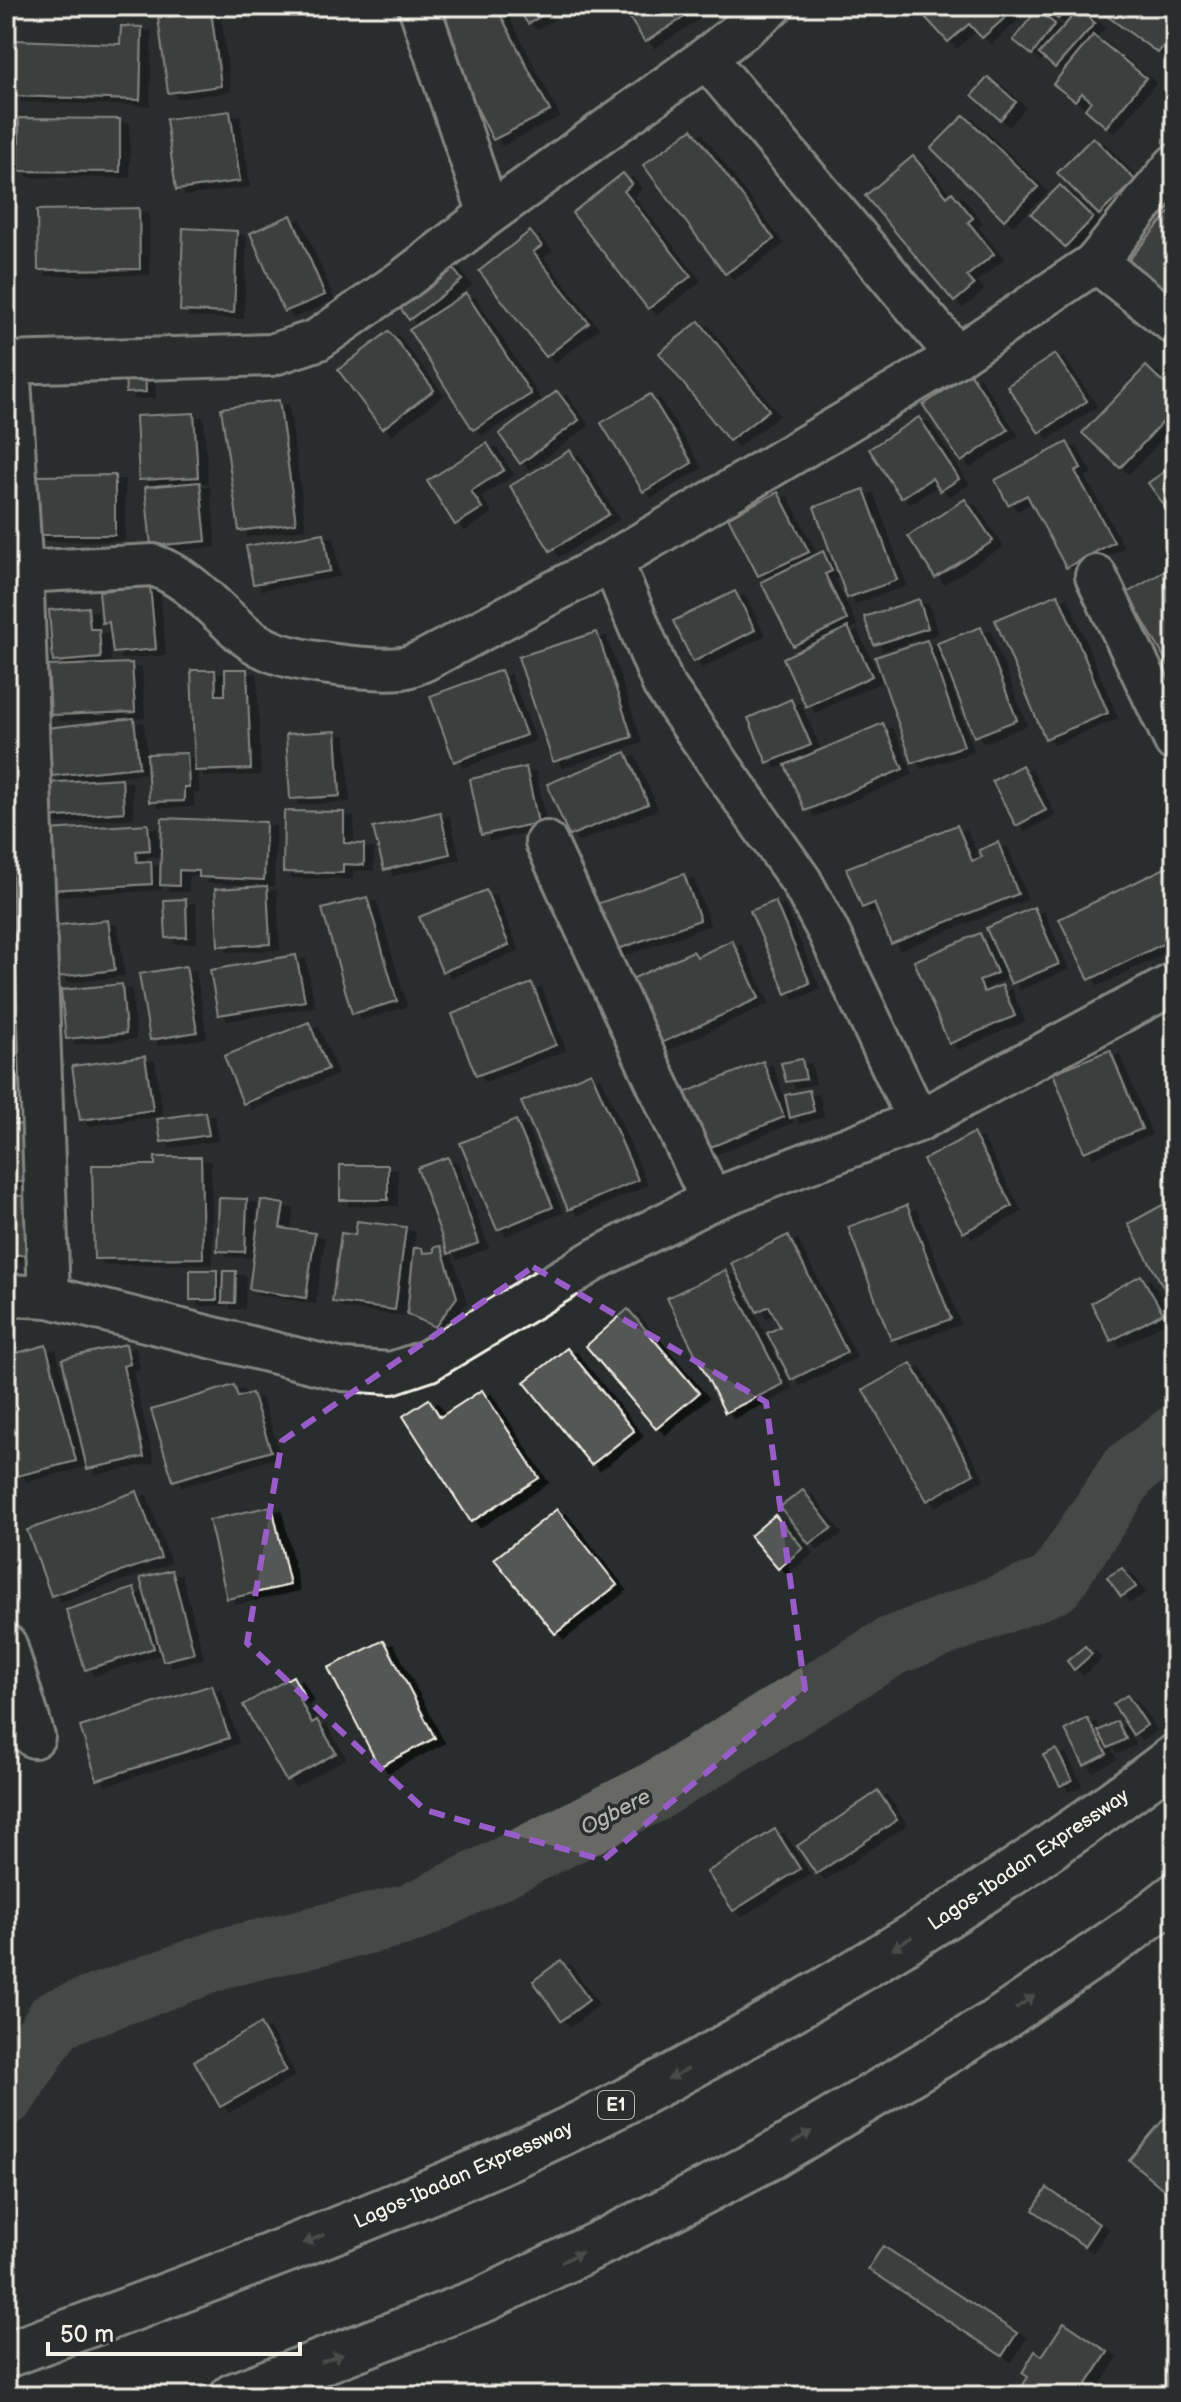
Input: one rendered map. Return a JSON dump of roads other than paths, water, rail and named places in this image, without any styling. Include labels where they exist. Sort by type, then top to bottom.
[{"type":"highway","name":"Lagos-Ibadan Expressway","points":[[6,2355],[316,2238],[496,2163],[676,2076],[849,1977],[1024,1867],[1175,1757]]},
{"type":"highway","points":[[233,2396],[485,2299],[772,2156],[999,2020],[1131,1930],[1175,1896]]},
{"type":"street","points":[[419,6],[489,214]]},
{"type":"street","points":[[49,1297],[8,363],[271,355],[317,340],[706,58],[772,6]]},
{"type":"street","points":[[706,58],[957,356]]},
{"type":"street","points":[[17,585],[153,565],[190,584],[243,634],[267,649],[291,657],[377,668],[404,667],[425,660],[612,561],[957,356],[1096,262],[1175,165]]},
{"type":"street","points":[[1096,262],[1175,324]]},
{"type":"street","points":[[612,561],[663,684],[801,881],[918,1121]]},
{"type":"street","points":[[1096,576],[1175,741]]},
{"type":"street","points":[[546,842],[711,1200]]},
{"type":"street","points":[[6,1295],[49,1297],[343,1370],[391,1373],[427,1361],[598,1258],[711,1200],[918,1121],[1175,983]]},
{"type":"street","points":[[6,1645],[34,1737]]},
{"type":"waterway","name":"Ogbere","points":[[6,2096],[56,2019],[227,1957],[410,1914],[652,1793],[892,1646],[1054,1584],[1129,1470],[1175,1435]]},
{"type":"waterway","points":[[1166,2396],[1175,2383]]}]
